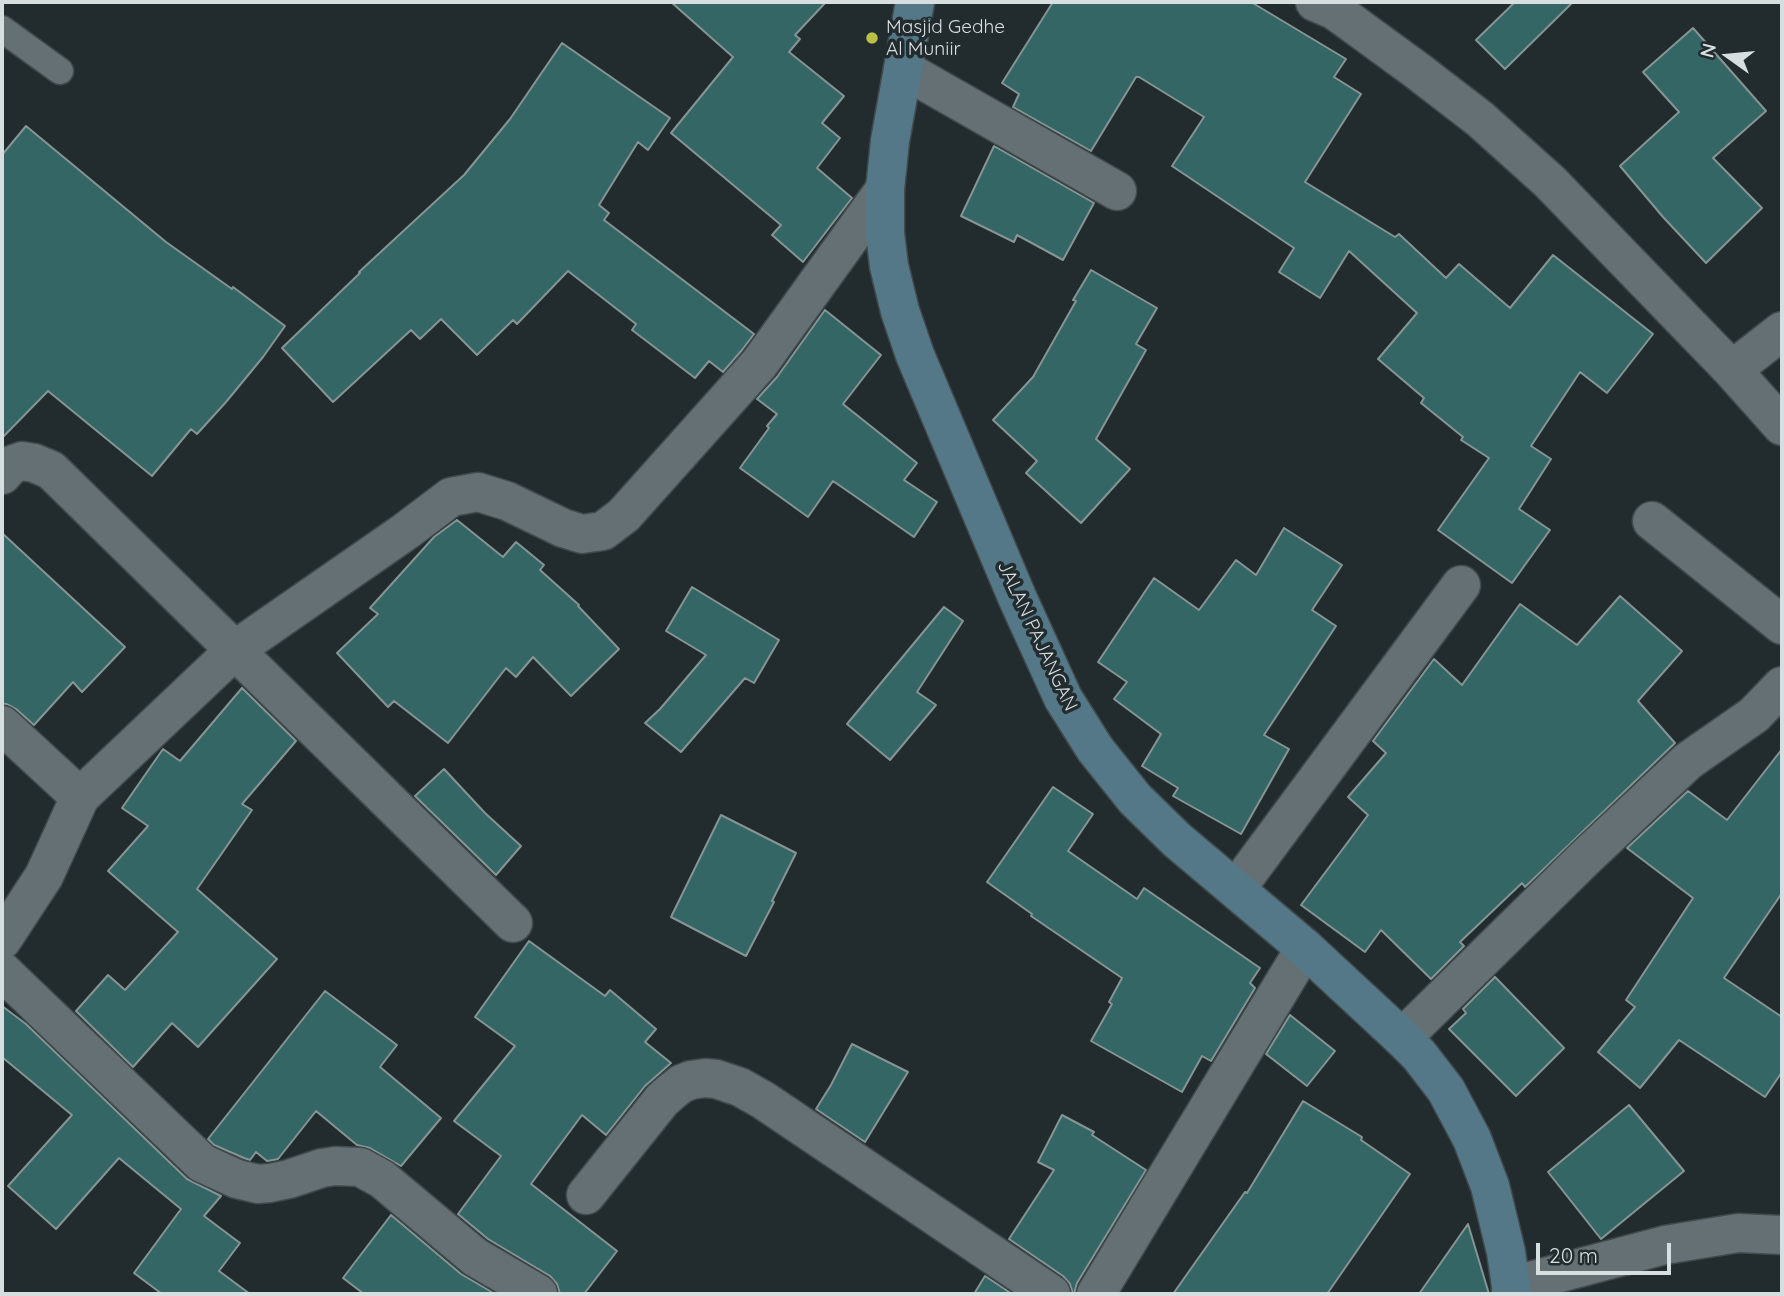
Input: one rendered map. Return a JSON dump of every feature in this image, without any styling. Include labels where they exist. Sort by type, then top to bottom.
[{"type":"main road","name":"JALAN PAJANGAN","points":[[915,2],[890,141],[885,189],[885,233],[889,266],[915,355],[1017,597],[1063,698],[1095,749],[1135,799],[1177,840],[1305,948],[1402,1038],[1446,1090],[1472,1139],[1490,1186],[1506,1252],[1511,1290]]},
{"type":"street","points":[[1330,5],[1469,111],[1550,182],[1732,370],[1782,426]]},
{"type":"street","points":[[903,69],[1117,191]]},
{"type":"street","points":[[2,940],[44,876],[80,797],[236,649],[451,497],[478,492],[507,501],[563,528],[582,534],[603,531],[624,515],[759,365],[885,189]]},
{"type":"street","points":[[1732,370],[1782,331]]},
{"type":"street","points":[[2,475],[11,465],[22,461],[51,470],[513,923]]},
{"type":"street","points":[[1652,521],[1782,625]]},
{"type":"street","points":[[1236,889],[1461,585]]},
{"type":"street","points":[[1402,1038],[1688,761],[1754,715],[1782,686]]},
{"type":"street","points":[[2,725],[80,797]]},
{"type":"street","points":[[1096,1294],[1305,948]]},
{"type":"street","points":[[2,971],[202,1163],[237,1179],[258,1184],[289,1179],[322,1168],[360,1167],[382,1179],[475,1258],[538,1294]]},
{"type":"street","points":[[586,1195],[662,1100],[681,1084],[691,1080],[716,1079],[740,1087],[764,1100],[1051,1294]]},
{"type":"street","points":[[1511,1290],[1665,1244],[1738,1233],[1782,1235]]},
{"type":"lane","points":[[2,29],[60,71]]},
{"type":"building","points":[[671,2],[826,2],[795,35],[800,39],[789,52],[844,96],[822,123],[840,138],[817,168],[852,198],[803,262],[772,235],[781,225],[671,133],[733,57]]},
{"type":"building","points":[[1053,2],[1251,2],[1346,59],[1334,77],[1361,94],[1305,182],[1395,237],[1399,234],[1446,278],[1459,264],[1510,308],[1553,255],[1653,334],[1607,393],[1580,372],[1531,446],[1551,459],[1519,509],[1550,530],[1512,583],[1438,530],[1489,458],[1461,440],[1463,437],[1421,403],[1424,398],[1378,359],[1417,313],[1349,251],[1320,298],[1279,272],[1294,248],[1172,166],[1204,117],[1139,77],[1136,77],[1091,151],[1013,107],[1019,94],[1002,83]]},
{"type":"building","points":[[1515,2],[1573,2],[1505,69],[1476,40]]},
{"type":"building","points":[[1693,28],[1766,111],[1713,158],[1762,208],[1706,263],[1620,166],[1679,112],[1643,72]]},
{"type":"building","points":[[562,43],[670,118],[648,150],[638,142],[599,205],[609,213],[604,220],[754,334],[723,372],[709,361],[695,378],[632,330],[636,324],[568,271],[517,324],[513,320],[477,355],[441,319],[420,339],[411,330],[333,402],[282,348],[464,175],[510,119]]},
{"type":"building","points":[[26,126],[166,242],[285,326],[226,402],[197,434],[191,429],[152,476],[48,391],[2,438],[2,155]]},
{"type":"building","points":[[994,146],[1094,203],[1063,260],[1017,235],[1014,242],[961,216]]},
{"type":"building","points":[[1091,270],[1157,308],[1136,344],[1146,350],[1096,439],[1130,469],[1081,523],[1026,473],[1037,461],[993,420],[1033,377]]},
{"type":"building","points":[[825,310],[881,355],[843,404],[917,463],[904,480],[937,502],[914,537],[833,481],[808,517],[740,468],[777,414],[757,399],[777,377]]},
{"type":"building","points":[[457,520],[503,557],[516,542],[544,565],[540,570],[579,605],[619,649],[571,696],[533,657],[516,677],[506,668],[448,743],[394,701],[388,707],[337,653],[378,614],[370,608],[434,537]]},
{"type":"building","points":[[1284,528],[1342,565],[1312,610],[1336,626],[1264,735],[1289,749],[1241,834],[1173,796],[1178,788],[1142,766],[1161,734],[1114,699],[1127,682],[1098,662],[1154,578],[1199,610],[1236,560],[1256,575]]},
{"type":"building","points":[[2,533],[125,647],[82,692],[73,682],[34,725],[16,709],[2,704]]},
{"type":"building","points":[[692,587],[779,640],[754,683],[745,678],[681,752],[645,723],[706,655],[666,631]]},
{"type":"building","points":[[1620,596],[1682,651],[1638,701],[1675,743],[1525,887],[1522,883],[1460,942],[1464,946],[1431,979],[1381,930],[1365,952],[1301,905],[1368,815],[1348,797],[1386,753],[1373,741],[1434,659],[1462,685],[1520,604],[1577,645]]},
{"type":"building","points":[[944,607],[963,621],[917,692],[936,705],[890,760],[847,724]]},
{"type":"building","points":[[242,688],[296,741],[242,804],[252,810],[197,889],[277,959],[198,1047],[172,1023],[133,1067],[76,1011],[108,975],[125,990],[178,932],[108,871],[148,826],[122,808],[163,749],[180,761]]},
{"type":"building","points":[[1782,749],[1782,893],[1724,978],[1782,1017],[1782,1072],[1765,1097],[1679,1040],[1640,1088],[1598,1052],[1635,1007],[1626,1000],[1693,898],[1627,848],[1688,791],[1727,820]]},
{"type":"building","points":[[444,769],[485,813],[521,846],[496,875],[415,796]]},
{"type":"building","points":[[1053,787],[1093,814],[1068,851],[1137,899],[1144,888],[1260,968],[1250,983],[1255,988],[1211,1061],[1202,1056],[1182,1092],[1091,1041],[1112,1004],[1109,1002],[1122,978],[1031,916],[1032,914],[987,882]]},
{"type":"building","points":[[721,815],[796,853],[746,956],[671,917]]},
{"type":"building","points":[[529,941],[605,996],[610,990],[656,1029],[645,1042],[671,1063],[645,1086],[606,1135],[582,1115],[531,1184],[617,1251],[584,1294],[560,1294],[557,1284],[550,1276],[488,1239],[458,1214],[501,1156],[454,1121],[515,1046],[475,1017]]},
{"type":"building","points":[[1495,977],[1564,1048],[1516,1096],[1449,1029],[1466,1013],[1463,1009]]},
{"type":"building","points":[[325,991],[397,1045],[380,1067],[441,1118],[401,1166],[370,1148],[357,1145],[316,1111],[278,1159],[267,1161],[256,1152],[250,1160],[214,1145],[208,1139]]},
{"type":"building","points":[[2,1006],[26,1024],[187,1179],[221,1196],[204,1216],[240,1243],[219,1271],[250,1294],[162,1294],[134,1273],[181,1209],[119,1158],[56,1229],[8,1186],[72,1115],[2,1057]]},
{"type":"building","points":[[1290,1015],[1335,1051],[1307,1086],[1266,1054]]},
{"type":"building","points":[[852,1044],[908,1072],[865,1142],[816,1109]]},
{"type":"building","points":[[1303,1101],[1362,1137],[1361,1140],[1410,1174],[1327,1294],[1173,1294],[1245,1192],[1247,1193]]},
{"type":"building","points":[[1629,1105],[1684,1171],[1601,1239],[1548,1172]]},
{"type":"building","points":[[1062,1115],[1094,1132],[1092,1135],[1146,1170],[1077,1283],[1074,1294],[1063,1276],[1009,1239],[1054,1170],[1038,1162]]},
{"type":"building","points":[[391,1215],[461,1274],[495,1294],[364,1294],[343,1278]]},
{"type":"building","points":[[1468,1224],[1489,1294],[1419,1294]]},
{"type":"building","points":[[985,1276],[1012,1294],[974,1294]]},
{"type":"place","name":"Masjid Gedhe Al Muniir","points":[[872,38]]}]
